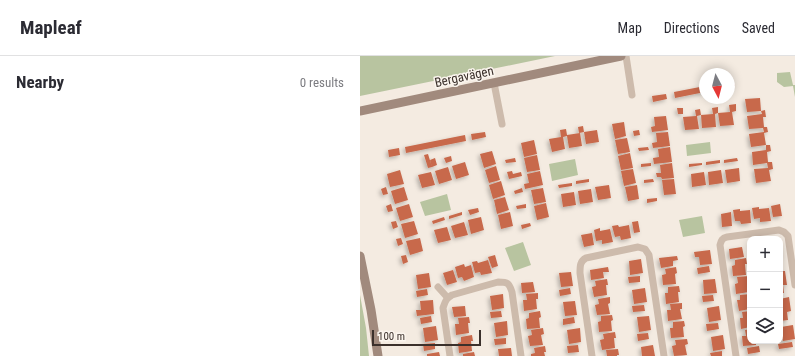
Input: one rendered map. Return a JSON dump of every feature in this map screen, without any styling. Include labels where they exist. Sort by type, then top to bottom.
[{"type":"street","name":"Bergavägen","points":[[360,111],[621,56]]},
{"type":"street","points":[[626,56],[632,95]]},
{"type":"street","points":[[494,83],[502,124]]},
{"type":"street","points":[[736,356],[720,245],[723,238],[779,230],[784,232],[788,236],[795,285]]},
{"type":"street","points":[[592,356],[580,264],[582,260],[586,258],[638,247],[645,249],[649,255],[664,356]]},
{"type":"street","points":[[360,256],[371,310],[378,356]]},
{"type":"street","points":[[450,356],[443,308],[447,297],[498,282],[506,282],[509,284],[512,292],[521,356]]},
{"type":"street","points":[[438,287],[447,297]]},
{"type":"green space","points":[[360,56],[555,56],[360,96]]},
{"type":"green space","points":[[790,72],[793,85],[795,85],[795,97],[793,86],[784,87],[777,82],[777,73]]},
{"type":"green space","points":[[710,142],[711,153],[687,156],[686,145]]},
{"type":"green space","points":[[575,159],[578,175],[552,181],[549,164]]},
{"type":"green space","points":[[447,194],[451,210],[425,216],[420,202]]},
{"type":"green space","points":[[702,216],[705,233],[683,237],[679,220]]},
{"type":"green space","points":[[523,242],[531,265],[514,271],[505,248]]},
{"type":"green space","points":[[360,295],[366,328],[369,356],[360,356]]},
{"type":"building","points":[[699,87],[699,93],[675,98],[674,92]]},
{"type":"building","points":[[666,94],[667,99],[653,102],[652,96]]},
{"type":"building","points":[[760,98],[761,111],[747,112],[745,99]]},
{"type":"building","points":[[736,104],[736,111],[732,112],[734,125],[720,126],[718,113],[730,112],[729,105]]},
{"type":"building","points":[[718,107],[718,113],[715,114],[716,127],[702,128],[701,115],[713,114],[712,108]]},
{"type":"building","points":[[677,108],[683,108],[683,114],[678,114]]},
{"type":"building","points":[[700,109],[701,115],[697,116],[699,129],[685,130],[683,117],[696,116],[695,110]]},
{"type":"building","points":[[765,110],[766,117],[763,117],[764,127],[767,127],[768,132],[764,133],[766,145],[751,147],[749,134],[764,132],[763,128],[749,129],[747,116],[762,114],[761,111]]},
{"type":"building","points":[[666,116],[668,130],[652,132],[651,127],[655,126],[654,117]]},
{"type":"building","points":[[624,122],[626,136],[615,139],[612,124]]},
{"type":"building","points":[[583,126],[584,132],[579,133],[578,127]]},
{"type":"building","points":[[566,129],[567,135],[580,133],[582,146],[569,148],[567,136],[563,137],[565,149],[552,152],[549,139],[561,137],[560,130]]},
{"type":"building","points":[[597,130],[599,142],[586,144],[584,132]]},
{"type":"building","points":[[639,130],[640,135],[634,136],[633,131]]},
{"type":"building","points":[[485,132],[486,137],[472,140],[471,134]]},
{"type":"building","points":[[668,132],[670,146],[653,148],[652,143],[657,142],[656,133]]},
{"type":"building","points":[[465,135],[466,141],[406,153],[405,147]]},
{"type":"building","points":[[627,138],[630,152],[618,154],[615,140]]},
{"type":"building","points":[[534,140],[537,154],[524,157],[521,143]]},
{"type":"building","points":[[766,145],[770,145],[771,151],[767,152],[768,162],[772,162],[773,169],[769,170],[771,181],[756,183],[754,169],[768,168],[767,163],[753,165],[752,152],[766,150]]},
{"type":"building","points":[[648,147],[649,150],[639,151],[638,148]]},
{"type":"building","points":[[670,147],[672,162],[654,164],[653,158],[659,157],[658,149]]},
{"type":"building","points":[[399,148],[400,155],[389,157],[388,150]]},
{"type":"building","points":[[492,151],[496,164],[484,168],[480,154]]},
{"type":"building","points":[[630,153],[633,168],[621,170],[618,156]]},
{"type":"building","points":[[428,154],[432,167],[428,168],[424,155]]},
{"type":"building","points":[[537,155],[540,170],[527,172],[524,158]]},
{"type":"building","points":[[451,156],[452,161],[446,163],[444,158]]},
{"type":"building","points":[[435,158],[437,165],[432,167],[430,160]]},
{"type":"building","points":[[515,158],[516,162],[506,163],[505,160]]},
{"type":"building","points":[[737,158],[738,161],[724,163],[724,160]]},
{"type":"building","points":[[720,160],[720,163],[706,165],[706,162]]},
{"type":"building","points":[[465,162],[469,175],[456,179],[452,166]]},
{"type":"building","points":[[651,163],[651,166],[641,167],[641,164]]},
{"type":"building","points":[[672,163],[674,178],[662,179],[661,177],[657,177],[656,173],[661,173],[660,165]]},
{"type":"building","points":[[702,163],[702,165],[689,167],[689,164]]},
{"type":"building","points":[[496,166],[500,180],[489,183],[485,170]]},
{"type":"building","points":[[448,167],[452,180],[439,184],[435,171]]},
{"type":"building","points":[[739,168],[740,181],[727,183],[725,170]]},
{"type":"building","points":[[633,169],[636,183],[624,186],[621,171]]},
{"type":"building","points":[[400,170],[404,184],[390,187],[387,174]]},
{"type":"building","points":[[721,170],[723,183],[709,185],[708,172]]},
{"type":"building","points":[[512,171],[513,174],[521,172],[522,176],[509,179],[507,172]]},
{"type":"building","points":[[540,171],[543,185],[525,189],[524,184],[529,183],[527,174]]},
{"type":"building","points":[[431,172],[435,185],[422,188],[418,175]]},
{"type":"building","points":[[704,172],[706,185],[692,187],[691,174]]},
{"type":"building","points":[[589,179],[589,182],[576,184],[576,181]]},
{"type":"building","points":[[653,179],[654,182],[644,183],[644,180]]},
{"type":"building","points":[[674,179],[676,194],[664,195],[662,180]]},
{"type":"building","points":[[501,181],[505,195],[493,199],[489,185]]},
{"type":"building","points":[[572,183],[572,186],[559,188],[558,185]]},
{"type":"building","points":[[609,185],[611,198],[598,200],[595,187]]},
{"type":"building","points":[[637,185],[639,199],[628,201],[625,187]]},
{"type":"building","points":[[386,187],[388,194],[383,195],[381,189]]},
{"type":"building","points":[[404,187],[408,200],[395,204],[391,191]]},
{"type":"building","points":[[522,188],[523,192],[515,194],[514,191]]},
{"type":"building","points":[[543,188],[546,202],[534,204],[531,190]]},
{"type":"building","points":[[591,189],[593,202],[580,204],[578,191]]},
{"type":"building","points":[[574,192],[576,205],[563,207],[561,194]]},
{"type":"building","points":[[505,197],[509,210],[497,214],[494,200]]},
{"type":"building","points":[[657,198],[657,201],[647,203],[647,199]]},
{"type":"building","points":[[546,203],[549,217],[537,220],[534,206]]},
{"type":"building","points":[[391,204],[393,211],[388,212],[386,206]]},
{"type":"building","points":[[409,204],[413,217],[400,221],[396,208]]},
{"type":"building","points":[[526,204],[526,208],[517,209],[516,206]]},
{"type":"building","points":[[780,204],[782,216],[773,217],[771,206]]},
{"type":"building","points":[[759,207],[759,209],[769,208],[771,221],[760,222],[760,218],[754,219],[752,208]]},
{"type":"building","points":[[478,208],[479,212],[470,215],[468,210]]},
{"type":"building","points":[[740,209],[740,211],[750,210],[751,223],[741,224],[740,221],[735,221],[733,210]]},
{"type":"building","points":[[462,212],[462,215],[449,219],[449,216]]},
{"type":"building","points":[[510,212],[513,226],[501,229],[498,215]]},
{"type":"building","points":[[731,212],[732,226],[722,227],[721,214]]},
{"type":"building","points":[[444,217],[445,220],[433,224],[432,221]]},
{"type":"building","points":[[481,217],[484,230],[471,234],[468,220]]},
{"type":"building","points":[[396,221],[398,227],[393,229],[391,222]]},
{"type":"building","points":[[414,221],[418,234],[405,238],[401,224]]},
{"type":"building","points":[[638,221],[640,232],[634,233],[632,222]]},
{"type":"building","points":[[464,222],[468,235],[455,238],[451,226]]},
{"type":"building","points":[[530,223],[531,226],[522,229],[521,225]]},
{"type":"building","points":[[618,225],[619,227],[629,225],[631,238],[621,240],[620,236],[615,237],[612,226]]},
{"type":"building","points":[[447,227],[451,240],[438,243],[434,230]]},
{"type":"building","points":[[600,228],[600,231],[610,229],[613,242],[602,244],[602,240],[596,241],[594,230]]},
{"type":"building","points":[[592,233],[594,245],[584,247],[581,235]]},
{"type":"building","points":[[401,238],[403,244],[398,246],[396,239]]},
{"type":"building","points":[[420,238],[423,251],[410,255],[406,241]]},
{"type":"building","points":[[742,247],[744,257],[730,259],[729,249]]},
{"type":"building","points":[[710,250],[712,264],[700,265],[699,257],[695,257],[694,252]]},
{"type":"building","points":[[406,255],[408,262],[403,264],[401,256]]},
{"type":"building","points":[[495,255],[498,266],[492,268],[488,257]]},
{"type":"building","points":[[677,256],[678,260],[673,261],[673,266],[661,268],[659,258]]},
{"type":"building","points":[[746,258],[746,275],[733,276],[732,266],[735,265],[735,260]]},
{"type":"building","points":[[641,259],[643,273],[630,275],[629,261]]},
{"type":"building","points":[[488,260],[492,273],[481,275],[480,272],[475,273],[472,262],[477,261],[478,263]]},
{"type":"building","points":[[464,264],[465,267],[471,265],[474,277],[464,281],[462,277],[458,278],[455,267]]},
{"type":"building","points":[[709,266],[710,272],[698,274],[697,268]]},
{"type":"building","points":[[608,267],[609,272],[603,272],[604,278],[591,280],[590,270]]},
{"type":"building","points":[[676,267],[676,284],[663,285],[662,275],[666,274],[665,269]]},
{"type":"building","points":[[453,270],[457,282],[447,285],[443,273]]},
{"type":"building","points":[[783,271],[785,271],[787,285],[783,285]]},
{"type":"building","points":[[571,272],[573,286],[561,287],[559,273]]},
{"type":"building","points":[[429,273],[431,287],[418,289],[416,275]]},
{"type":"building","points":[[640,276],[640,282],[629,283],[628,277]]},
{"type":"building","points":[[747,276],[747,292],[736,294],[735,284],[738,283],[737,277]]},
{"type":"building","points":[[607,279],[607,295],[594,297],[592,287],[596,286],[595,281]]},
{"type":"building","points":[[715,279],[717,293],[704,294],[703,280]]},
{"type":"building","points":[[533,282],[535,292],[522,293],[521,283]]},
{"type":"building","points":[[679,286],[679,302],[666,304],[665,293],[668,293],[668,287]]},
{"type":"building","points":[[570,288],[571,294],[560,296],[559,290]]},
{"type":"building","points":[[645,288],[647,302],[634,304],[632,290]]},
{"type":"building","points":[[427,289],[428,295],[417,297],[416,291]]},
{"type":"building","points":[[538,293],[538,299],[536,299],[537,309],[524,311],[523,300],[527,300],[526,294]]},
{"type":"building","points":[[503,294],[504,308],[492,310],[490,296]]},
{"type":"building","points":[[747,294],[747,310],[739,311],[737,300],[740,300],[740,295]]},
{"type":"building","points":[[713,295],[714,301],[703,302],[702,296]]},
{"type":"building","points":[[610,297],[610,303],[608,304],[610,314],[597,315],[595,305],[599,304],[598,299]]},
{"type":"building","points":[[789,297],[791,311],[787,312],[788,320],[783,321],[783,308],[783,298]]},
{"type":"building","points":[[433,300],[434,314],[417,316],[416,310],[421,310],[420,301]]},
{"type":"building","points":[[575,301],[577,315],[565,316],[563,302]]},
{"type":"building","points":[[682,303],[682,309],[680,309],[682,319],[668,321],[667,310],[671,310],[670,304]]},
{"type":"building","points":[[644,305],[645,311],[633,312],[632,306]]},
{"type":"building","points":[[465,306],[466,316],[454,317],[452,307]]},
{"type":"building","points":[[719,306],[721,320],[709,322],[707,308]]},
{"type":"building","points":[[501,311],[502,317],[491,318],[490,312]]},
{"type":"building","points":[[540,311],[540,328],[527,329],[526,319],[529,318],[529,313]]},
{"type":"building","points":[[747,311],[747,328],[741,329],[740,318],[743,318],[742,312]]},
{"type":"building","points":[[612,315],[612,331],[599,332],[598,322],[601,321],[601,316]]},
{"type":"building","points":[[431,316],[432,322],[421,324],[420,318]]},
{"type":"building","points":[[649,316],[651,330],[639,332],[637,317]]},
{"type":"building","points":[[469,317],[469,333],[456,335],[455,324],[459,324],[458,318]]},
{"type":"building","points":[[574,317],[575,323],[563,325],[563,319]]},
{"type":"building","points":[[507,321],[508,335],[496,337],[494,323]]},
{"type":"building","points":[[684,321],[684,337],[671,338],[670,328],[673,328],[673,322]]},
{"type":"building","points":[[718,323],[719,329],[707,331],[706,324]]},
{"type":"building","points":[[793,325],[795,339],[783,341],[783,327]]},
{"type":"building","points":[[436,326],[438,340],[425,342],[423,328]]},
{"type":"building","points":[[543,328],[544,334],[541,335],[543,345],[530,346],[528,336],[532,335],[531,330]]},
{"type":"building","points":[[580,328],[581,342],[569,344],[567,330]]},
{"type":"building","points":[[745,330],[747,330],[747,344],[756,345],[743,346],[742,336],[746,336]]},
{"type":"building","points":[[615,332],[615,348],[602,350],[600,340],[604,339],[603,334]]},
{"type":"building","points":[[648,333],[649,339],[638,341],[637,334]]},
{"type":"building","points":[[472,335],[472,351],[459,353],[458,343],[461,342],[461,337]]},
{"type":"building","points":[[723,335],[725,349],[713,351],[711,337]]},
{"type":"building","points":[[506,338],[506,344],[495,345],[494,339]]},
{"type":"building","points":[[687,339],[688,344],[685,345],[687,355],[674,356],[672,346],[676,345],[675,340]]},
{"type":"building","points":[[792,342],[793,347],[779,349],[778,344]]},
{"type":"building","points":[[435,343],[435,349],[424,351],[423,344]]},
{"type":"building","points":[[578,345],[579,352],[568,353],[567,346]]},
{"type":"building","points":[[653,345],[655,356],[642,356],[641,347]]},
{"type":"building","points":[[545,346],[545,356],[531,356],[531,354],[535,353],[534,348]]},
{"type":"building","points":[[759,346],[760,352],[748,354],[747,348]]},
{"type":"building","points":[[511,348],[512,356],[499,356],[498,349]]},
{"type":"building","points":[[618,349],[619,355],[607,356],[606,350]]},
{"type":"building","points":[[722,351],[722,356],[711,356],[710,353]]},
{"type":"building","points":[[439,352],[440,356],[427,356],[427,354]]},
{"type":"building","points":[[474,352],[475,356],[463,356],[463,354]]}]
